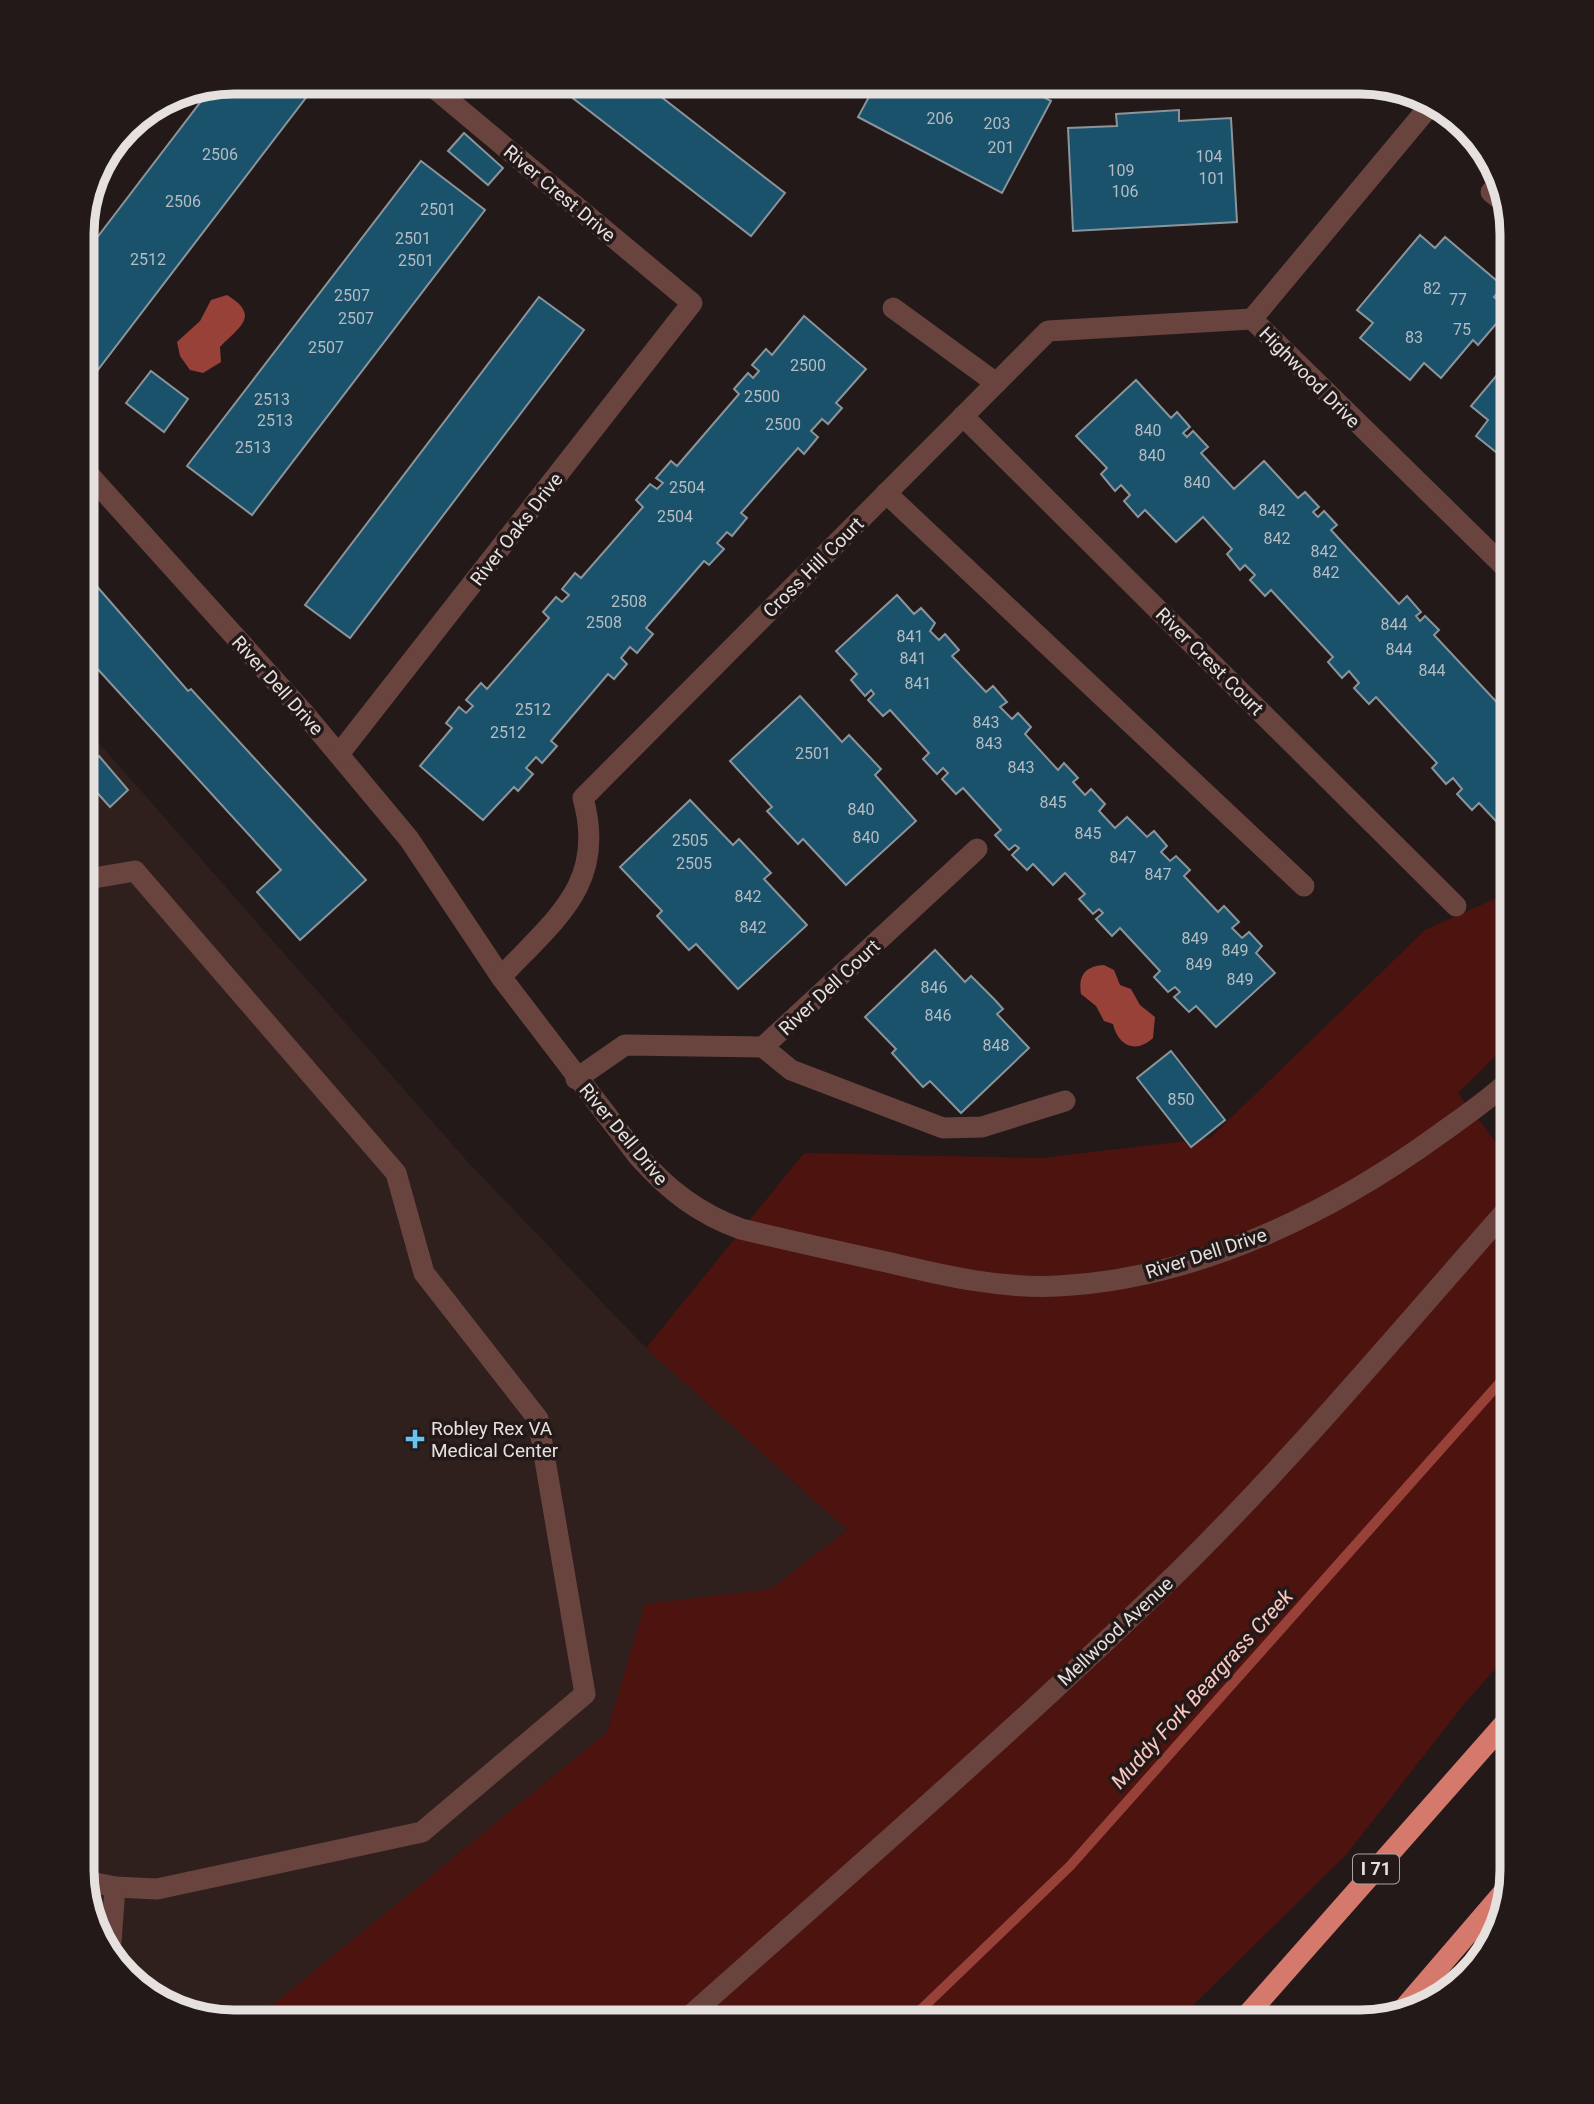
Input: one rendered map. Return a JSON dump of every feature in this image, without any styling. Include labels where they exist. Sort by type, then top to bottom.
[{"type":"highway","name":"I 71","points":[[1252,2010],[1500,1729]]},
{"type":"highway","points":[[1411,2000],[1496,1901]]},
{"type":"street","name":"River Crest Drive","points":[[443,95],[692,303]]},
{"type":"street","name":"Highwood Drive","points":[[1425,111],[1252,319],[1500,562]]},
{"type":"street","name":"River Oaks Drive","points":[[339,754],[692,303]]},
{"type":"street","points":[[893,308],[996,383]]},
{"type":"street","name":"Cross Hill Court","points":[[501,977],[579,888],[590,856],[591,827],[583,798],[1048,331],[1252,319]]},
{"type":"street","name":"River Crest Court","points":[[963,416],[1456,906]]},
{"type":"street","name":"River Dell Drive","points":[[95,481],[339,754],[409,839],[501,977],[576,1079],[659,1180],[697,1210],[718,1221],[741,1229],[995,1284],[1058,1286],[1133,1277],[1171,1267],[1293,1223],[1395,1167],[1500,1089]]},
{"type":"street","points":[[886,494],[1304,886]]},
{"type":"street","name":"River Dell Court","points":[[576,1079],[625,1045],[763,1047],[977,849]]},
{"type":"street","points":[[95,878],[135,870],[396,1173],[424,1273],[538,1419],[585,1693],[422,1832],[156,1889],[96,1883]]},
{"type":"street","points":[[763,1047],[791,1070],[943,1128],[982,1127],[1065,1101]]},
{"type":"street","name":"Mellwood Avenue","points":[[696,2010],[1032,1710],[1179,1571],[1290,1452],[1500,1217]]},
{"type":"street","points":[[111,1935],[115,1887]]},
{"type":"shaded area","points":[[227,295],[243,309],[243,322],[220,347],[221,362],[203,373],[190,370],[180,356],[177,342],[200,321],[211,300]]},
{"type":"shaded area","name":"Robley Rex VA Medical Center","points":[[95,738],[467,1161],[646,1348],[847,1530],[771,1589],[645,1605],[607,1732],[267,2010],[235,2010],[199,2005],[165,1991],[136,1968],[118,1947],[109,1931],[99,1905],[94,1869]]},
{"type":"shaded area","points":[[1500,896],[1500,1052],[1458,1093],[1500,1147],[1500,1664],[1465,1703],[1346,1855],[1188,2010],[267,2010],[607,1732],[645,1604],[771,1589],[847,1530],[646,1348],[804,1153],[1042,1158],[1210,1138],[1425,930]]},
{"type":"shaded area","points":[[1104,965],[1114,970],[1120,985],[1131,989],[1140,1005],[1155,1017],[1153,1038],[1147,1043],[1134,1046],[1123,1042],[1115,1032],[1113,1024],[1104,1021],[1096,1006],[1081,994],[1084,973],[1092,967]]},
{"type":"shaded area","points":[[1480,1940],[1465,1962],[1445,1980]]},
{"type":"building","points":[[226,95],[308,95],[97,371],[95,240],[203,98]]},
{"type":"building","points":[[569,95],[659,95],[785,193],[751,236]]},
{"type":"building","points":[[870,95],[1040,95],[1051,101],[1002,193],[858,117]]},
{"type":"building","points":[[1179,110],[1179,121],[1231,118],[1237,222],[1073,231],[1068,128],[1117,126],[1116,114]]},
{"type":"building","points":[[464,133],[503,168],[488,185],[448,151]]},
{"type":"building","points":[[421,161],[485,210],[252,515],[187,466]]},
{"type":"building","points":[[1420,235],[1435,248],[1445,237],[1500,283],[1500,290],[1494,297],[1500,302],[1500,319],[1478,345],[1473,340],[1441,378],[1424,363],[1410,380],[1360,338],[1373,323],[1357,310]]},
{"type":"building","points":[[539,297],[584,330],[350,638],[305,605]]},
{"type":"building","points":[[804,316],[866,369],[836,403],[842,408],[828,424],[822,419],[811,431],[818,437],[804,454],[798,448],[741,513],[747,518],[732,536],[727,532],[717,543],[724,549],[709,565],[704,561],[646,628],[653,634],[637,653],[630,647],[621,658],[627,664],[614,679],[608,674],[551,741],[557,746],[542,763],[536,757],[526,768],[533,774],[518,791],[514,787],[483,820],[420,766],[452,728],[446,723],[459,707],[466,713],[473,706],[466,700],[481,683],[487,689],[549,618],[543,612],[556,597],[562,602],[569,595],[562,589],[575,573],[581,578],[643,507],[636,500],[650,484],[657,489],[663,483],[656,478],[671,461],[677,466],[739,394],[734,389],[748,373],[753,378],[759,371],[752,365],[766,349],[772,355]]},
{"type":"building","points":[[151,371],[188,399],[164,432],[126,403]]},
{"type":"building","points":[[1500,371],[1500,455],[1476,436],[1488,420],[1471,406]]},
{"type":"building","points":[[1136,380],[1171,418],[1177,412],[1190,427],[1183,433],[1187,437],[1193,431],[1208,447],[1201,453],[1234,489],[1264,461],[1298,498],[1305,492],[1319,507],[1313,512],[1318,517],[1324,511],[1337,525],[1331,530],[1399,604],[1407,596],[1421,612],[1416,616],[1420,621],[1425,616],[1439,630],[1434,635],[1500,706],[1500,825],[1479,803],[1472,810],[1457,794],[1462,789],[1453,778],[1446,784],[1432,768],[1437,763],[1376,697],[1369,704],[1354,688],[1359,683],[1349,671],[1342,678],[1328,662],[1333,657],[1271,590],[1265,596],[1250,580],[1255,575],[1245,565],[1240,570],[1227,554],[1232,549],[1203,517],[1176,542],[1145,510],[1138,517],[1124,501],[1130,495],[1121,485],[1115,491],[1101,474],[1107,468],[1076,436]]},
{"type":"building","points":[[95,584],[188,691],[191,689],[366,880],[300,940],[257,892],[281,870],[95,666]]},
{"type":"building","points":[[897,595],[914,614],[921,608],[935,623],[930,631],[939,640],[945,634],[959,650],[952,656],[986,692],[993,686],[1007,702],[1000,707],[1012,719],[1018,713],[1031,727],[1025,734],[1058,770],[1064,763],[1078,778],[1073,782],[1085,795],[1091,789],[1105,804],[1099,811],[1115,828],[1127,817],[1147,837],[1154,831],[1167,846],[1161,852],[1170,861],[1176,856],[1190,870],[1184,876],[1218,912],[1224,906],[1239,922],[1232,928],[1242,938],[1249,932],[1262,946],[1256,953],[1275,973],[1216,1027],[1196,1006],[1189,1012],[1174,997],[1180,992],[1175,987],[1168,992],[1154,977],[1160,971],[1120,928],[1112,936],[1096,919],[1103,913],[1099,909],[1093,914],[1079,899],[1085,894],[1065,873],[1053,885],[1033,864],[1027,870],[1012,855],[1019,848],[1015,845],[1009,850],[995,835],[1001,830],[963,788],[956,794],[942,779],[948,773],[943,768],[937,774],[923,759],[929,753],[890,710],[883,716],[868,700],[874,694],[871,690],[865,696],[851,680],[857,674],[836,651]]},
{"type":"building","points":[[800,696],[842,742],[849,735],[881,769],[875,775],[916,821],[846,885],[803,839],[798,844],[767,811],[772,807],[730,761]]},
{"type":"building","points":[[99,756],[128,790],[110,807],[95,790],[95,760]]},
{"type":"building","points":[[690,800],[733,845],[739,839],[771,873],[764,879],[807,925],[738,989],[696,944],[689,950],[657,916],[662,911],[620,867]]},
{"type":"building","points":[[935,950],[965,982],[971,976],[995,1000],[1003,1009],[997,1014],[1029,1048],[961,1113],[930,1081],[923,1087],[892,1053],[896,1049],[865,1017]]},
{"type":"building","points":[[1171,1051],[1225,1120],[1191,1147],[1137,1078]]},
{"type":"waterway","name":"Muddy Fork Beargrass Creek","points":[[920,2010],[1070,1866],[1500,1382]]},
{"type":"place","name":"Robley Rex VA Medical Center","points":[[415,1439]]}]
